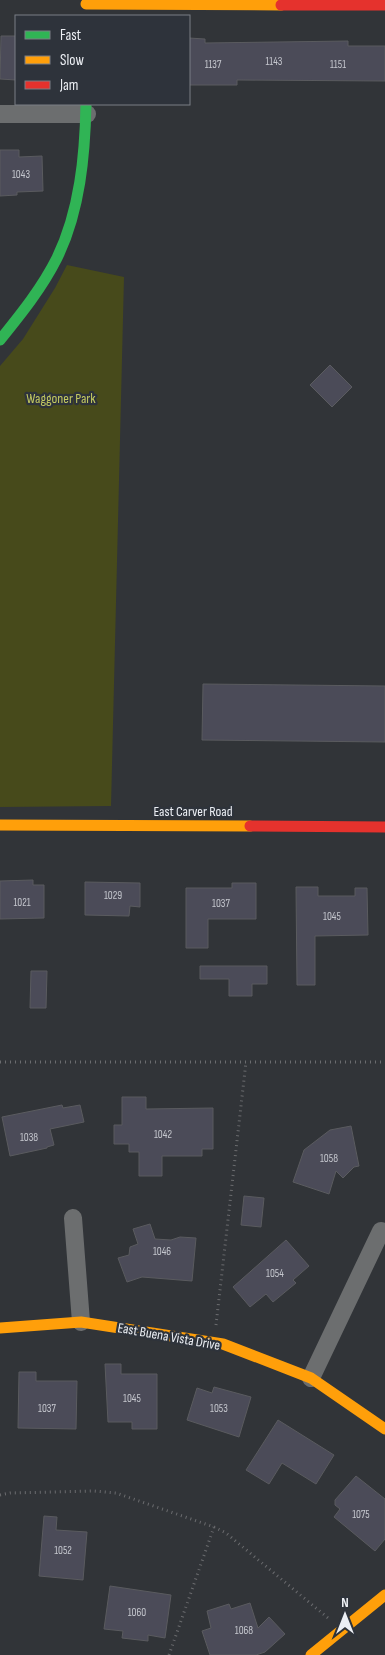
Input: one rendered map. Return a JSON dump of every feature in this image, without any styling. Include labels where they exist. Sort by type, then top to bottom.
[{"type":"street","points":[[86,7],[309,2],[385,5]]},
{"type":"street","points":[[0,114],[86,109],[82,168],[75,203],[64,238],[48,273],[0,340]]},
{"type":"street","name":"East Carver Road","points":[[0,825],[385,827]]},
{"type":"street","points":[[73,1218],[81,1322]]},
{"type":"street","points":[[311,1378],[381,1231]]},
{"type":"street","name":"East Buena Vista Drive","points":[[0,1328],[81,1322],[223,1344],[311,1378],[385,1429]]},
{"type":"street","points":[[311,1655],[385,1595]]},
{"type":"path","points":[[0,1062],[385,1062]]},
{"type":"path","points":[[211,1342],[216,1324],[246,1062]]},
{"type":"path","points":[[0,1495],[94,1490],[116,1494],[214,1527],[226,1533],[341,1630]]},
{"type":"path","points":[[170,1655],[214,1527]]},
{"type":"green space","name":"Waggoner Park","points":[[67,265],[124,277],[111,806],[0,807],[0,366],[23,339]]},
{"type":"building","points":[[1,36],[15,36],[15,80],[0,79]]},
{"type":"building","points":[[190,38],[205,39],[205,43],[348,41],[348,46],[385,46],[385,81],[237,80],[237,85],[190,85]]},
{"type":"building","points":[[0,150],[19,150],[19,157],[42,156],[43,191],[17,192],[17,195],[0,196]]},
{"type":"building","points":[[330,365],[352,387],[332,407],[310,385]]},
{"type":"building","points":[[203,684],[385,686],[385,742],[202,740]]},
{"type":"building","points":[[33,880],[33,885],[44,885],[44,918],[0,919],[0,881]]},
{"type":"building","points":[[85,882],[140,883],[140,907],[130,906],[129,916],[85,915]]},
{"type":"building","points":[[232,883],[256,883],[256,919],[208,919],[208,948],[186,948],[186,888],[232,888]]},
{"type":"building","points":[[296,887],[318,887],[318,896],[355,896],[355,888],[367,888],[368,935],[315,936],[315,985],[297,985]]},
{"type":"building","points":[[200,966],[267,966],[267,984],[252,984],[252,996],[229,996],[229,979],[200,979]]},
{"type":"building","points":[[31,971],[47,971],[46,1008],[30,1008]]},
{"type":"building","points":[[122,1097],[146,1097],[146,1109],[213,1108],[213,1149],[202,1149],[202,1156],[162,1156],[162,1176],[139,1176],[139,1152],[129,1152],[129,1144],[114,1144],[114,1125],[122,1125]]},
{"type":"building","points":[[62,1105],[63,1108],[80,1105],[84,1122],[50,1129],[54,1145],[10,1156],[2,1117]]},
{"type":"building","points":[[351,1126],[359,1166],[354,1167],[343,1178],[336,1171],[329,1194],[293,1182],[304,1150],[330,1130]]},
{"type":"building","points":[[244,1196],[264,1198],[261,1227],[241,1225]]},
{"type":"building","points":[[150,1224],[155,1239],[196,1238],[192,1281],[142,1277],[127,1282],[118,1258],[129,1255],[130,1247],[138,1244],[133,1229]]},
{"type":"building","points":[[286,1240],[309,1266],[293,1280],[296,1283],[273,1302],[266,1294],[250,1307],[233,1287]]},
{"type":"building","points":[[105,1364],[121,1364],[121,1374],[157,1374],[157,1429],[132,1429],[132,1422],[108,1422]]},
{"type":"building","points":[[19,1372],[36,1372],[36,1381],[77,1381],[76,1429],[18,1428]]},
{"type":"building","points":[[214,1387],[251,1397],[239,1437],[187,1420],[197,1388],[212,1393]]},
{"type":"building","points":[[278,1420],[334,1455],[316,1484],[282,1463],[269,1484],[246,1470]]},
{"type":"building","points":[[356,1476],[385,1499],[385,1539],[375,1551],[334,1517],[340,1509],[335,1505],[335,1500]]},
{"type":"building","points":[[44,1516],[57,1517],[56,1530],[87,1532],[83,1580],[39,1576]]},
{"type":"building","points":[[110,1586],[171,1595],[165,1638],[148,1635],[148,1641],[122,1638],[123,1631],[104,1629]]},
{"type":"building","points":[[250,1603],[258,1628],[269,1617],[285,1634],[265,1652],[256,1655],[210,1655],[202,1631],[211,1628],[207,1611],[229,1604],[231,1609]]},
{"type":"traffic: fast","points":[[0,340],[45,280],[65,240],[80,183],[86,105]]},
{"type":"traffic: slow","points":[[86,4],[281,5]]},
{"type":"traffic: slow","points":[[0,825],[250,826]]},
{"type":"traffic: slow","points":[[0,1328],[81,1322],[223,1344],[311,1378],[385,1429]]},
{"type":"traffic: slow","points":[[311,1655],[385,1595]]},
{"type":"traffic: jam","points":[[281,5],[385,5]]},
{"type":"traffic: jam","points":[[250,826],[385,827]]}]
